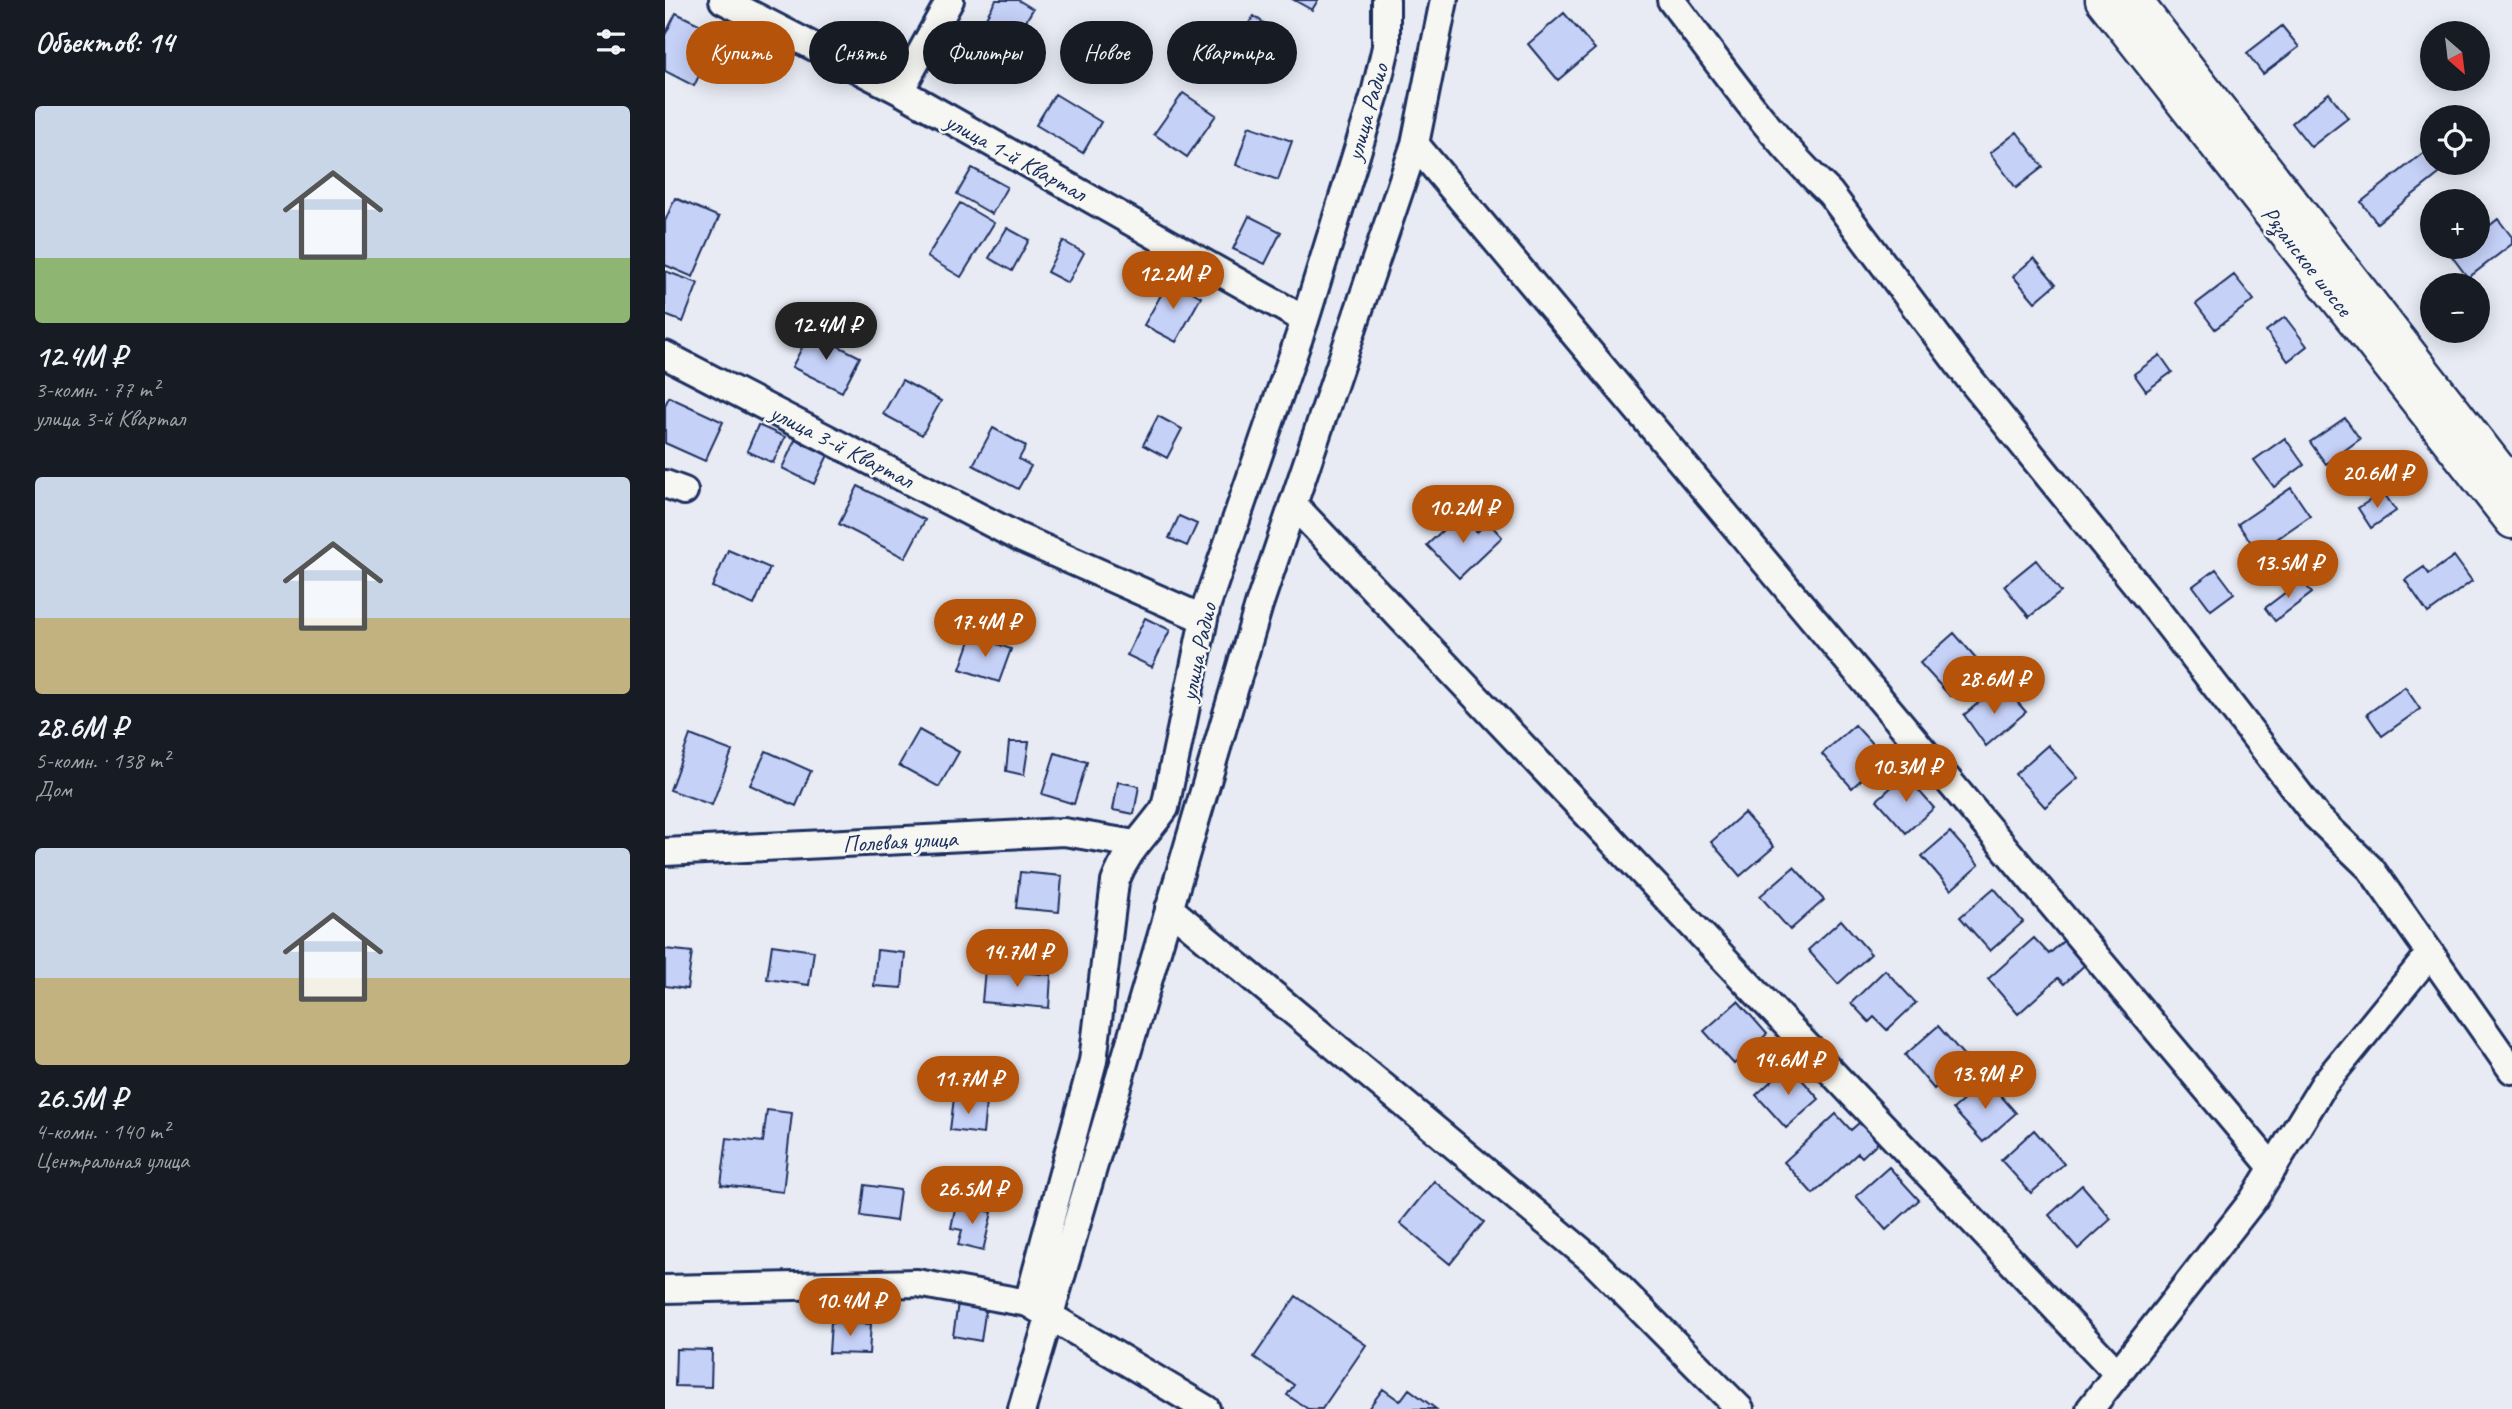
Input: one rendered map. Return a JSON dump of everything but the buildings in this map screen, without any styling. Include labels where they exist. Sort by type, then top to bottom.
[{"type":"main road","name":"Рязанское шоссе","points":[[2102,0],[2512,522]]},
{"type":"main road","name":"Рязанское шоссе","points":[[2135,0],[2512,485]]},
{"type":"street","name":"улица 1-й Квартал","points":[[723,0],[900,91],[1305,320]]},
{"type":"street","points":[[900,91],[950,0]]},
{"type":"street","name":"улица Радио","points":[[1038,1308],[1045,1227],[1093,1061],[1115,882],[1124,859],[1135,844],[1147,835],[1165,808],[1204,619],[1305,320],[1374,94],[1385,47],[1386,0]]},
{"type":"street","points":[[1022,1409],[1038,1308],[1168,908],[1259,605],[1415,144],[1444,0]]},
{"type":"street","points":[[1671,0],[1741,93],[1803,167],[1830,193],[1965,373],[2153,605],[2316,816],[2371,869],[2429,956],[2512,1070]]},
{"type":"street","points":[[1415,144],[2273,1168]]},
{"type":"street","name":"улица 3-й Квартал","points":[[665,355],[1018,537],[1204,619]]},
{"type":"street","points":[[1293,504],[2118,1374]]},
{"type":"street","name":"Полевая улица","points":[[665,852],[1063,832],[1135,844]]},
{"type":"street","points":[[1168,908],[1592,1260],[1740,1409]]},
{"type":"street","points":[[2090,1409],[2253,1200],[2324,1084],[2429,956]]},
{"type":"street","points":[[665,1289],[917,1283],[1038,1308],[1206,1409]]}]
